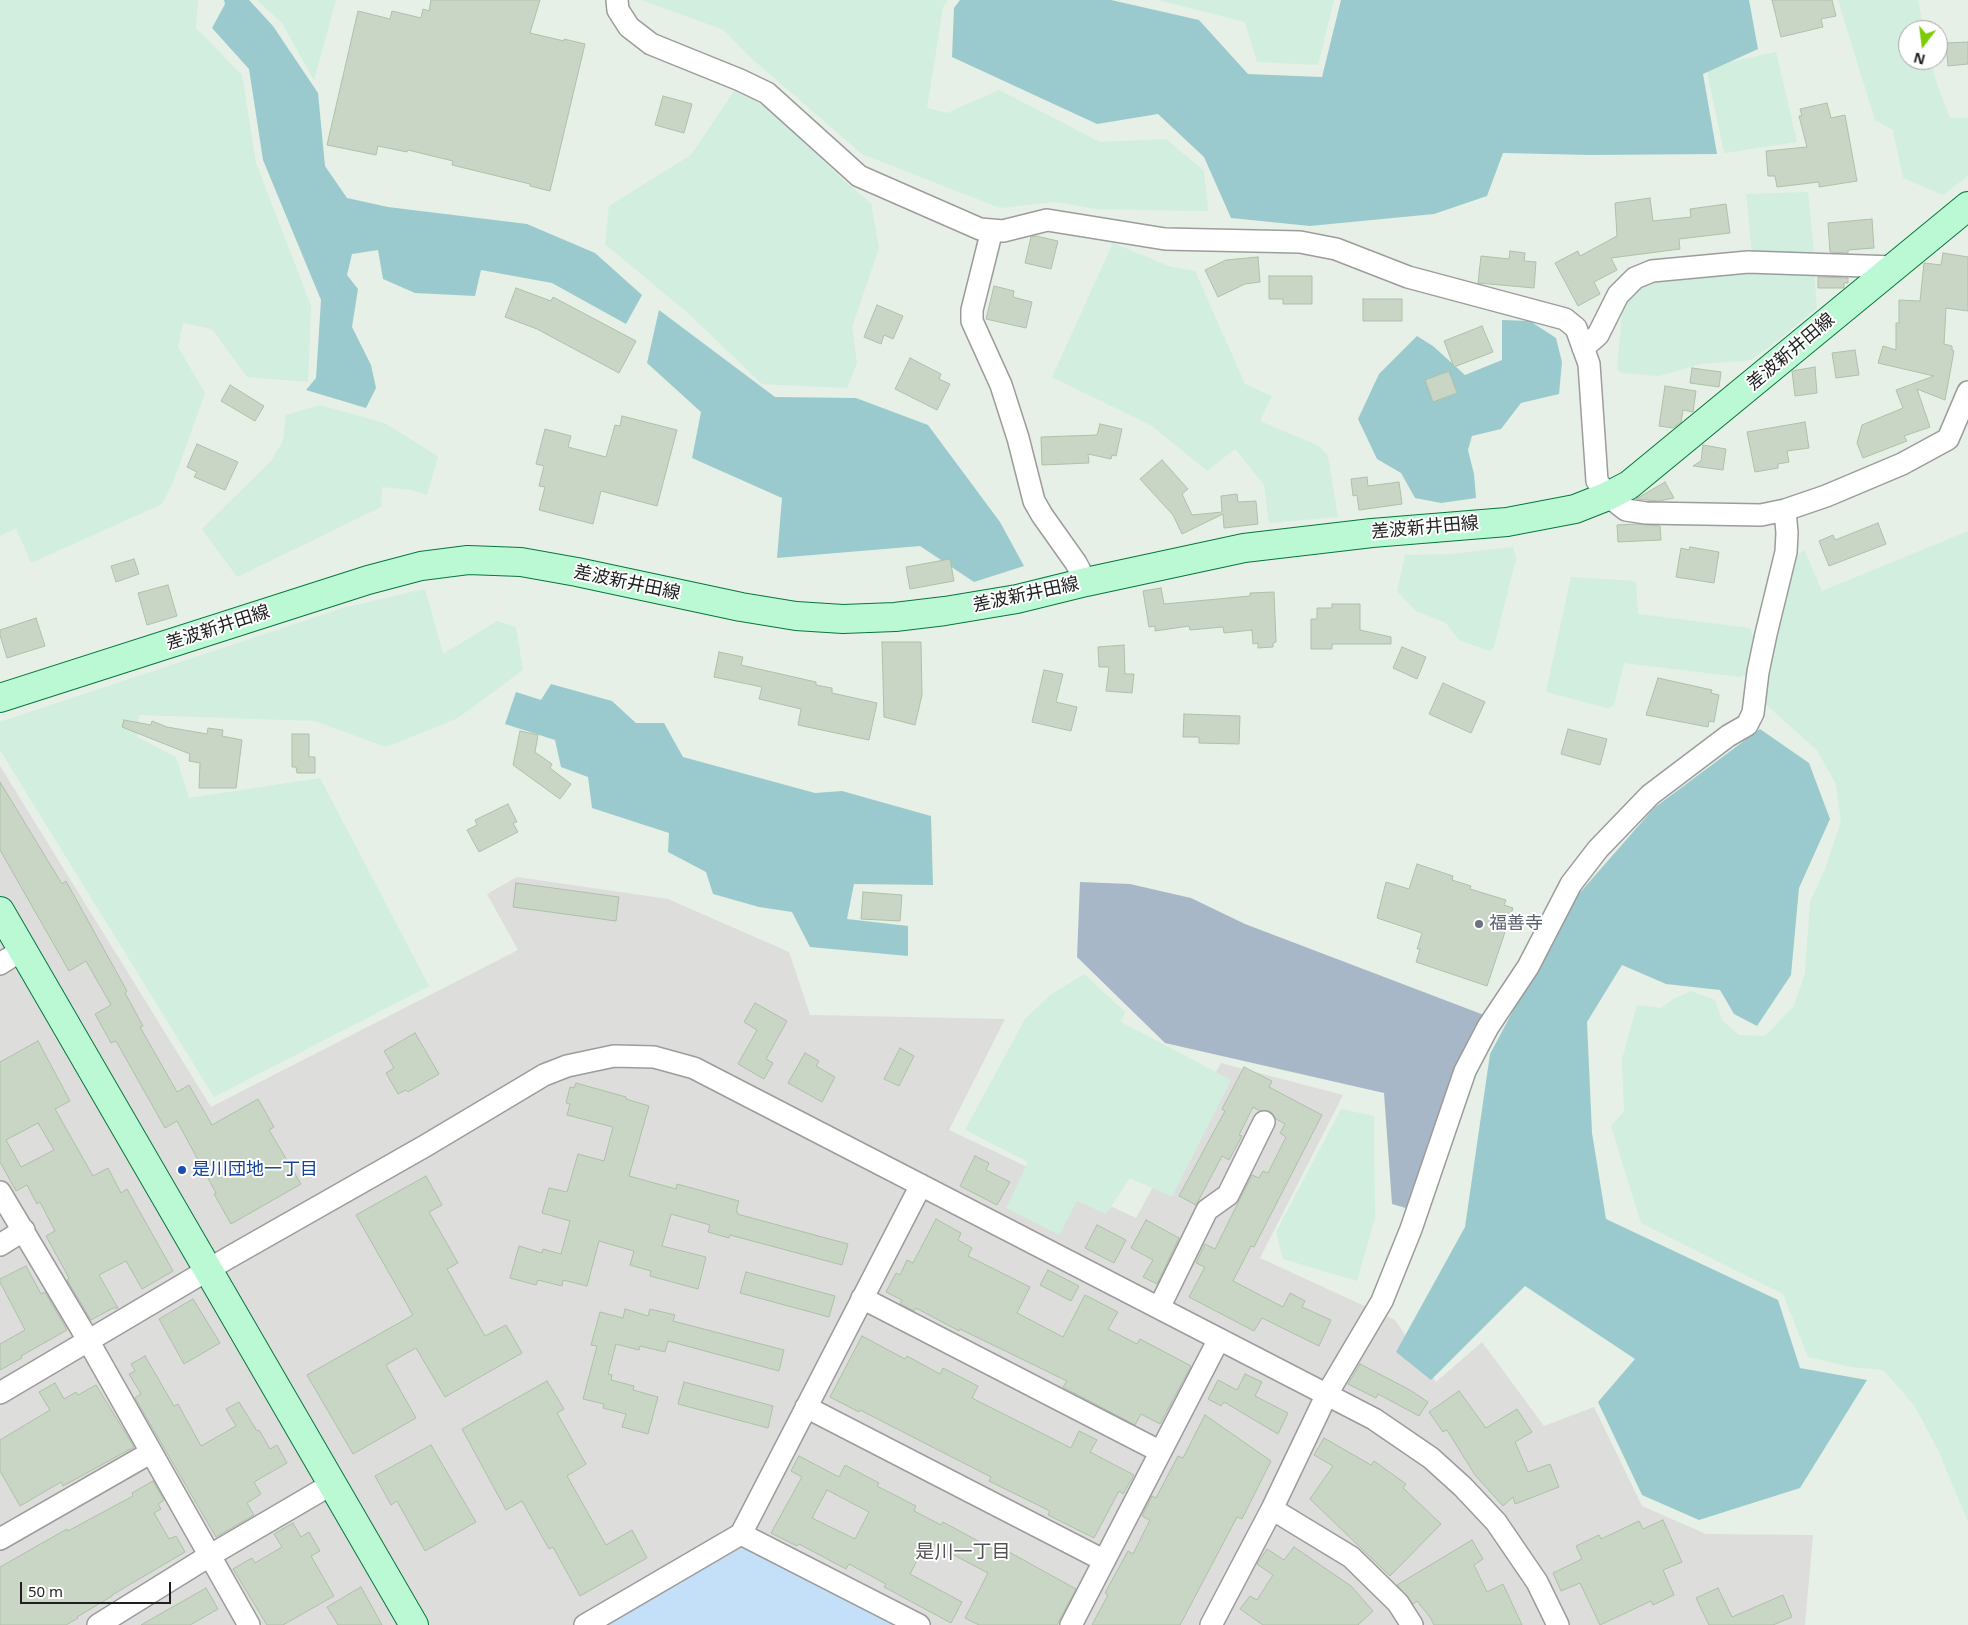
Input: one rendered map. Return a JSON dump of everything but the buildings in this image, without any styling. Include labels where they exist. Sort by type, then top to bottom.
[{"type":"main road","name":"差波新井田線","points":[[0,698],[368,580],[421,566],[468,560],[521,562],[741,607],[796,616],[843,619],[895,617],[946,611],[1017,599],[1244,548],[1312,538],[1507,522],[1575,509],[1608,496],[1629,485],[1968,206]]},
{"type":"main road","points":[[0,911],[11,957],[209,1269],[414,1625]]},
{"type":"street","points":[[617,0],[618,10],[630,27],[651,44],[767,93],[859,176],[980,229],[1003,232],[1047,220],[1166,239],[1300,242],[1336,249],[1408,278],[1565,319],[1576,328],[1590,364],[1597,481],[1608,496],[1626,510],[1646,513],[1761,515],[1785,510],[1826,496],[1893,467],[1948,439],[1968,392]]},
{"type":"street","points":[[992,230],[972,310],[972,321],[1001,385],[1018,438],[1034,501],[1076,563],[1086,582]]},
{"type":"street","points":[[1583,348],[1598,335],[1618,295],[1635,278],[1652,271],[1748,262],[1894,267]]},
{"type":"street","points":[[1220,1622],[1327,1394],[1382,1301],[1412,1229],[1465,1071],[1488,1027],[1528,968],[1571,884],[1598,849],[1650,795],[1728,736],[1748,725],[1753,713],[1758,672],[1786,552],[1785,510]]},
{"type":"street","points":[[0,1393],[209,1269],[426,1146],[544,1075],[567,1066],[614,1056],[654,1057],[694,1068],[1374,1419],[1431,1458],[1463,1487],[1496,1522],[1537,1582],[1558,1625]]},
{"type":"street","points":[[1159,1308],[1207,1210],[1228,1196],[1264,1122]]},
{"type":"street","points":[[585,1625],[741,1534],[921,1185]]},
{"type":"street","points":[[0,1192],[88,1341],[249,1625]]},
{"type":"street","points":[[0,1245],[24,1230]]},
{"type":"street","points":[[862,1298],[1159,1451]]},
{"type":"street","points":[[1071,1625],[1218,1338]]},
{"type":"street","points":[[806,1407],[1103,1560]]},
{"type":"street","points":[[0,1539],[150,1453]]},
{"type":"street","points":[[106,1623],[209,1556],[332,1484]]},
{"type":"street","points":[[1272,1509],[1351,1557],[1398,1603],[1412,1625]]},
{"type":"street","points":[[741,1534],[919,1625]]},
{"type":"shaded area","points":[[224,0],[249,0],[273,26],[318,93],[325,166],[347,198],[388,207],[527,224],[595,253],[642,295],[626,324],[552,283],[481,270],[475,296],[415,293],[383,279],[378,250],[352,254],[347,275],[358,289],[352,327],[371,365],[376,388],[366,408],[306,390],[316,378],[321,300],[263,160],[249,69],[212,28],[225,4]]},
{"type":"shaded area","points":[[960,0],[1111,0],[1199,20],[1248,74],[1322,77],[1341,0],[1749,0],[1758,49],[1703,74],[1717,154],[1590,155],[1503,153],[1487,196],[1434,214],[1310,226],[1231,218],[1204,157],[1158,114],[1097,124],[952,57],[954,8]]},
{"type":"shaded area","points":[[659,310],[775,397],[856,398],[928,425],[1000,522],[1024,566],[974,582],[920,546],[777,558],[782,498],[692,458],[701,412],[647,363]]},
{"type":"shaded area","points":[[1502,320],[1530,321],[1556,338],[1562,362],[1559,394],[1521,403],[1501,429],[1472,436],[1468,450],[1474,474],[1476,498],[1441,503],[1415,498],[1401,473],[1377,459],[1358,419],[1379,374],[1417,336],[1433,346],[1465,375],[1502,360]]},
{"type":"shaded area","points":[[551,684],[612,701],[636,723],[664,723],[683,757],[815,793],[842,791],[931,816],[933,885],[854,884],[847,919],[908,926],[908,956],[810,947],[792,912],[759,907],[713,894],[706,872],[668,852],[669,833],[592,808],[588,777],[561,767],[555,740],[505,724],[516,692],[541,700]]},
{"type":"shaded area","points":[[1760,729],[1809,763],[1830,819],[1799,888],[1791,975],[1757,1026],[1734,1014],[1720,990],[1666,984],[1622,965],[1587,1022],[1592,1133],[1606,1219],[1778,1300],[1800,1368],[1867,1380],[1800,1488],[1699,1520],[1642,1495],[1598,1402],[1635,1359],[1525,1286],[1431,1380],[1396,1352],[1465,1227],[1490,1054],[1570,904],[1654,808]]},
{"type":"shaded area","points":[[0,766],[211,1107],[518,950],[487,894],[517,877],[668,899],[789,952],[810,1015],[1005,1019],[949,1130],[1136,1218],[1221,1063],[1343,1095],[1260,1258],[1395,1320],[1436,1382],[1482,1342],[1544,1426],[1594,1407],[1642,1506],[1706,1534],[1813,1535],[1805,1625],[0,1625]]},
{"type":"shaded area","points":[[1080,882],[1130,884],[1191,898],[1245,924],[1484,1015],[1409,1209],[1392,1204],[1384,1093],[1165,1043],[1077,957]]},
{"type":"shaded area","points":[[751,1548],[898,1625],[607,1625],[738,1550]]},
{"type":"green space","points":[[0,0],[198,0],[196,28],[242,75],[256,163],[311,306],[308,382],[247,377],[212,329],[183,323],[178,347],[205,393],[173,482],[162,504],[31,563],[16,528],[0,536]]},
{"type":"green space","points":[[257,0],[336,0],[314,80],[282,23]]},
{"type":"green space","points":[[642,0],[948,0],[943,7],[927,108],[947,113],[999,90],[1100,142],[1166,139],[1204,171],[1208,211],[1097,209],[1055,202],[1000,208],[862,154],[751,58],[724,30]]},
{"type":"green space","points":[[1158,0],[1334,0],[1318,65],[1257,62],[1245,22]]},
{"type":"green space","points":[[1838,0],[1918,0],[1922,20],[1898,20],[1898,70],[1933,70],[1950,118],[1968,118],[1968,176],[1943,195],[1903,178],[1893,130],[1875,120]]},
{"type":"green space","points":[[1776,52],[1797,142],[1724,153],[1706,67]]},
{"type":"green space","points":[[734,91],[766,107],[842,179],[871,203],[879,248],[852,327],[857,363],[847,388],[762,384],[688,313],[605,244],[609,206],[691,155]]},
{"type":"green space","points":[[1808,192],[1814,254],[1752,252],[1746,194]]},
{"type":"green space","points":[[1113,243],[1171,267],[1195,271],[1245,384],[1272,396],[1260,421],[1319,446],[1328,456],[1338,517],[1269,523],[1264,485],[1235,449],[1207,471],[1152,426],[1052,377]]},
{"type":"green space","points":[[1726,271],[1814,272],[1817,308],[1751,360],[1701,364],[1659,376],[1621,373],[1617,369],[1622,313],[1626,295],[1654,278]]},
{"type":"green space","points":[[320,405],[384,423],[438,456],[427,495],[412,490],[382,487],[381,507],[237,577],[202,529],[271,461],[283,441],[286,415]]},
{"type":"green space","points":[[1968,531],[1968,1522],[1939,1452],[1914,1405],[1883,1370],[1851,1367],[1808,1357],[1783,1294],[1641,1223],[1611,1126],[1624,1111],[1622,1059],[1637,1005],[1661,1008],[1672,1000],[1691,991],[1715,1000],[1722,1020],[1739,1035],[1765,1036],[1794,1006],[1805,973],[1810,902],[1824,872],[1841,822],[1836,784],[1817,750],[1765,704],[1768,657],[1792,563],[1804,549],[1822,591]]},
{"type":"green space","points":[[1513,547],[1516,559],[1494,647],[1489,651],[1459,640],[1446,623],[1416,611],[1397,591],[1405,555],[1451,554]]},
{"type":"green space","points":[[1571,577],[1636,581],[1638,614],[1750,628],[1753,636],[1749,673],[1740,677],[1624,663],[1614,705],[1607,708],[1546,692]]},
{"type":"green space","points":[[425,589],[443,654],[497,621],[516,627],[523,670],[458,718],[386,747],[315,721],[139,715],[137,737],[176,757],[189,798],[320,778],[429,986],[214,1097],[0,750],[0,722],[343,608]]},
{"type":"green space","points":[[1084,974],[1125,1012],[1121,1022],[1231,1080],[1172,1197],[1130,1178],[1106,1214],[1077,1201],[1059,1235],[1006,1208],[1028,1162],[965,1130],[1025,1019],[1050,995]]},
{"type":"green space","points":[[1341,1109],[1374,1116],[1375,1218],[1357,1281],[1283,1259],[1276,1232]]},
{"type":"place","name":"福善寺","points":[[1479,924]]},
{"type":"place","name":"是川団地一丁目","points":[[182,1170]]},
{"type":"district","name":"是川一丁目","points":[[963,1553]]}]
